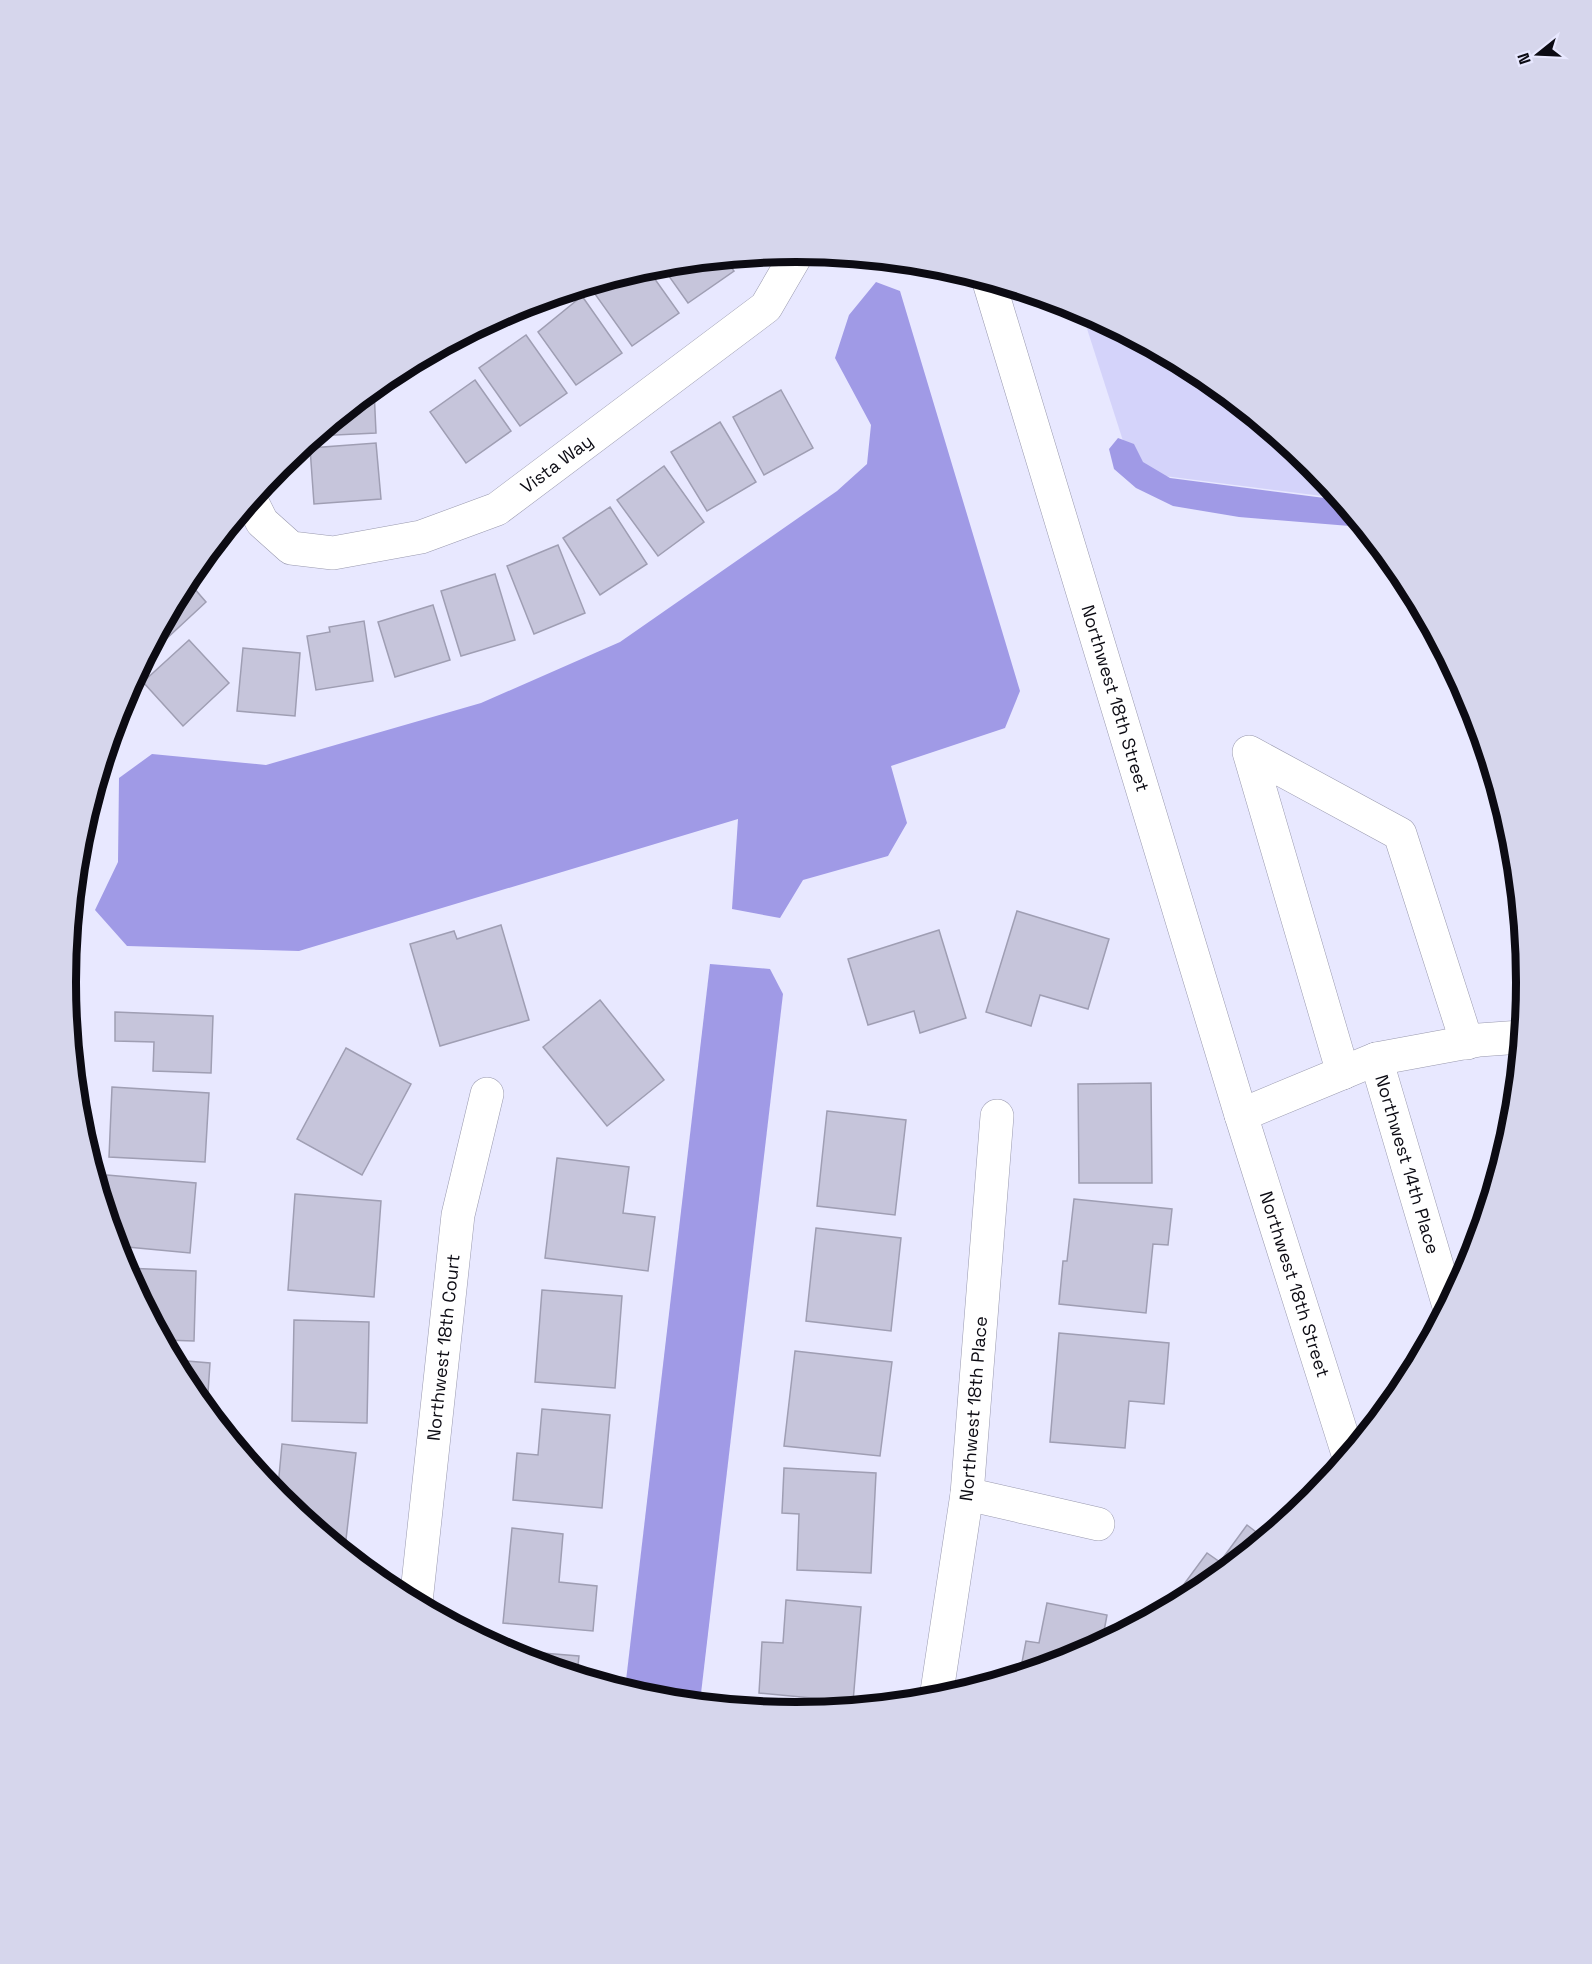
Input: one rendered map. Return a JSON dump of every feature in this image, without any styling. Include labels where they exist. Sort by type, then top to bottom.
[{"type":"street","name":"Vista Way","points":[[257,511],[291,548],[333,553],[421,537],[497,509],[766,307],[792,262]]},
{"type":"street","name":"Northwest 18th Street","points":[[992,290],[1241,1115],[1345,1446]]},
{"type":"street","points":[[1343,1073],[1249,752],[1400,834],[1467,1043]]},
{"type":"street","points":[[1241,1115],[1376,1059],[1467,1043],[1513,1042]]},
{"type":"street","name":"Northwest 14th Place","points":[[1376,1059],[1445,1292]]},
{"type":"street","name":"Northwest 18th Court","points":[[417,1593],[458,1215],[488,1094]]},
{"type":"street","name":"Northwest 18th Place","points":[[938,1688],[967,1494],[997,1116]]},
{"type":"street","points":[[967,1494],[1098,1524]]},
{"type":"shaded area","points":[[876,282],[900,291],[1020,691],[1005,728],[891,766],[907,823],[888,856],[803,880],[780,918],[732,909],[738,819],[299,951],[127,946],[95,910],[118,862],[119,778],[152,754],[266,765],[481,703],[620,642],[837,491],[867,464],[871,425],[835,358],[849,315]]},
{"type":"shaded area","points":[[1085,324],[1156,359],[1234,411],[1305,473],[1327,497],[1133,472]]},
{"type":"shaded area","points":[[1118,438],[1134,444],[1143,462],[1170,478],[1328,498],[1352,526],[1239,517],[1173,506],[1136,488],[1114,469],[1109,449]]},
{"type":"shaded area","points":[[710,964],[770,969],[783,994],[701,1695],[626,1681]]},
{"type":"building","points":[[730,266],[734,271],[688,303],[668,274]]},
{"type":"building","points":[[653,277],[679,313],[632,346],[594,292]]},
{"type":"building","points":[[582,296],[622,353],[576,385],[538,332]]},
{"type":"building","points":[[526,335],[567,393],[520,426],[479,368]]},
{"type":"building","points":[[475,380],[511,431],[466,463],[430,412]]},
{"type":"building","points":[[781,390],[813,448],[764,475],[733,417]]},
{"type":"building","points":[[374,399],[376,433],[329,435]]},
{"type":"building","points":[[720,422],[756,482],[707,511],[671,452]]},
{"type":"building","points":[[376,443],[381,499],[314,504],[310,452],[315,448]]},
{"type":"building","points":[[664,466],[704,522],[658,556],[617,500]]},
{"type":"building","points":[[610,507],[647,564],[600,595],[563,538]]},
{"type":"building","points":[[558,545],[585,613],[534,634],[507,566]]},
{"type":"building","points":[[495,574],[515,640],[461,656],[441,591]]},
{"type":"building","points":[[194,588],[206,602],[164,641],[173,622]]},
{"type":"building","points":[[433,605],[450,660],[395,677],[378,622]]},
{"type":"building","points":[[364,621],[373,681],[316,690],[307,636],[330,632],[329,627]]},
{"type":"building","points":[[189,640],[229,683],[183,726],[143,682]]},
{"type":"building","points":[[243,648],[300,653],[295,716],[237,711]]},
{"type":"building","points":[[1017,911],[1109,939],[1088,1009],[1040,995],[1031,1026],[986,1012]]},
{"type":"building","points":[[501,925],[529,1020],[440,1046],[410,944],[454,931],[457,939]]},
{"type":"building","points":[[939,930],[966,1018],[920,1033],[914,1011],[868,1025],[848,959]]},
{"type":"building","points":[[600,1000],[664,1080],[607,1126],[543,1047]]},
{"type":"building","points":[[115,1012],[213,1016],[211,1073],[153,1071],[154,1042],[115,1041]]},
{"type":"building","points":[[346,1048],[411,1084],[362,1175],[297,1139]]},
{"type":"building","points":[[1151,1083],[1152,1183],[1079,1183],[1078,1084]]},
{"type":"building","points":[[112,1087],[209,1093],[205,1162],[109,1157]]},
{"type":"building","points":[[827,1111],[906,1120],[895,1215],[817,1206]]},
{"type":"building","points":[[557,1158],[629,1167],[623,1213],[655,1217],[648,1271],[545,1258]]},
{"type":"building","points":[[107,1175],[196,1183],[190,1253],[127,1247],[106,1184]]},
{"type":"building","points":[[295,1194],[381,1201],[374,1297],[288,1290]]},
{"type":"building","points":[[1074,1199],[1172,1209],[1168,1245],[1153,1244],[1146,1313],[1059,1304],[1063,1261],[1067,1261]]},
{"type":"building","points":[[816,1228],[901,1238],[891,1331],[806,1321]]},
{"type":"building","points":[[136,1268],[196,1271],[194,1341],[172,1340]]},
{"type":"building","points":[[542,1290],[622,1296],[615,1388],[535,1382]]},
{"type":"building","points":[[294,1320],[369,1322],[367,1423],[292,1421]]},
{"type":"building","points":[[1059,1333],[1169,1343],[1164,1404],[1129,1401],[1125,1448],[1050,1442]]},
{"type":"building","points":[[795,1351],[892,1362],[880,1456],[784,1446]]},
{"type":"building","points":[[185,1361],[210,1363],[208,1396]]},
{"type":"building","points":[[542,1409],[610,1415],[602,1508],[513,1500],[517,1453],[538,1455]]},
{"type":"building","points":[[282,1444],[356,1453],[346,1543],[322,1523],[278,1482]]},
{"type":"building","points":[[784,1468],[876,1473],[871,1573],[797,1570],[799,1514],[782,1513]]},
{"type":"building","points":[[1247,1525],[1258,1533],[1234,1553],[1179,1590],[1207,1553],[1220,1562]]},
{"type":"building","points":[[512,1528],[563,1534],[559,1582],[597,1586],[593,1631],[503,1623]]},
{"type":"building","points":[[786,1600],[861,1607],[853,1699],[835,1700],[759,1693],[762,1642],[783,1643]]},
{"type":"building","points":[[1047,1603],[1107,1615],[1104,1632],[1071,1647],[1022,1665],[1026,1641],[1039,1643]]},
{"type":"building","points":[[536,1653],[579,1656],[578,1667]]}]
